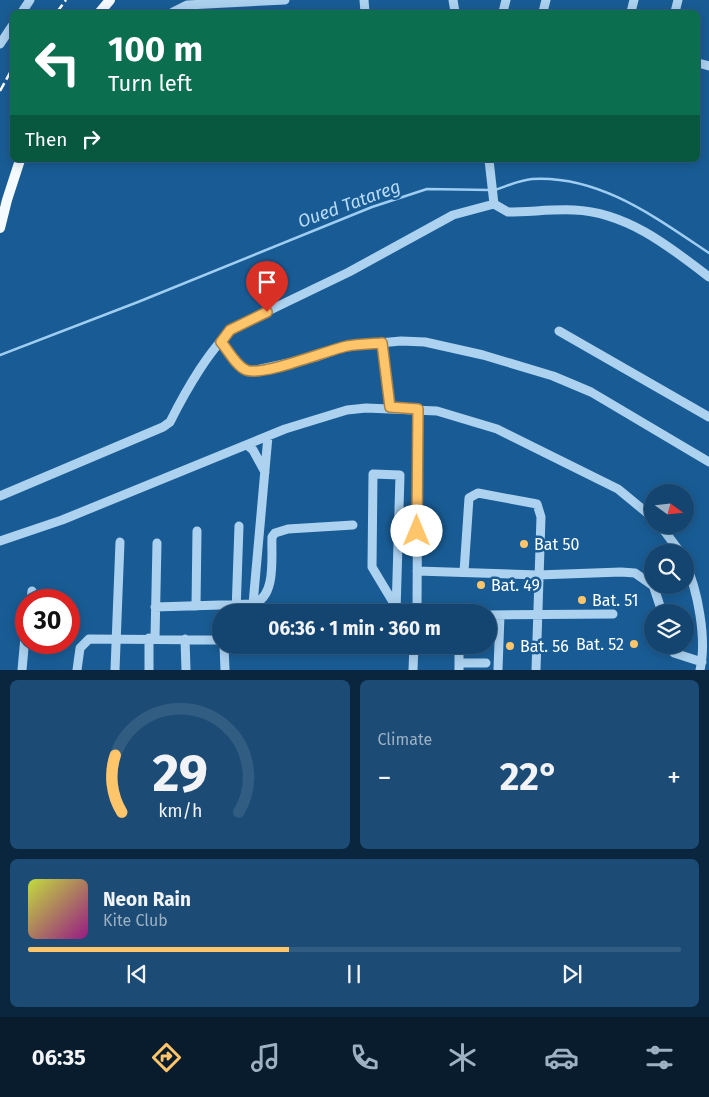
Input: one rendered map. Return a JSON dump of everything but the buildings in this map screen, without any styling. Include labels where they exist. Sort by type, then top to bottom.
[{"type":"main road","points":[[102,10],[110,0]]},
{"type":"main road","points":[[0,203],[13,162]]},
{"type":"main road","points":[[0,228],[19,162]]},
{"type":"street","points":[[185,3],[285,0]]},
{"type":"street","points":[[0,44],[10,29]]},
{"type":"street","points":[[489,162],[494,204]]},
{"type":"street","points":[[0,496],[163,427],[170,422],[196,376],[230,330],[349,272],[453,215],[494,204],[508,212],[576,210],[605,215],[622,220],[672,249],[709,277]]},
{"type":"street","points":[[559,331],[709,417]]},
{"type":"street","points":[[221,342],[241,367],[251,372],[316,356],[346,346],[401,341],[425,342],[483,354],[553,376],[591,392],[709,462]]},
{"type":"street","points":[[382,343],[390,407]]},
{"type":"street","points":[[0,541],[62,520],[268,436],[355,408],[390,407],[418,409],[454,415],[497,429],[618,490],[644,511]]},
{"type":"street","points":[[417,604],[418,409]]},
{"type":"street","points":[[253,604],[268,436]]},
{"type":"street","points":[[247,445],[253,450],[265,473]]},
{"type":"street","points":[[373,474],[400,475],[396,610],[372,567],[373,474]]},
{"type":"street","points":[[464,572],[467,504],[469,498],[478,493],[537,504],[541,517],[536,670]]},
{"type":"street","points":[[257,604],[264,598],[270,585],[272,537],[275,533],[288,529],[353,525]]},
{"type":"street","points":[[236,604],[239,526]]},
{"type":"street","points":[[196,606],[197,531]]},
{"type":"street","points":[[115,670],[120,542]]},
{"type":"street","points":[[149,670],[156,607],[157,543]]},
{"type":"street","points":[[417,571],[538,574],[628,572],[635,573],[644,579]]},
{"type":"street","points":[[676,654],[701,666],[698,610],[694,594]]},
{"type":"street","points":[[156,607],[212,607]]},
{"type":"street","points":[[498,669],[500,615],[613,614]]},
{"type":"street","points":[[77,670],[78,656],[84,642],[96,637],[212,640]]},
{"type":"street","points":[[185,639],[186,670]]},
{"type":"street","points":[[22,670],[23,654]]},
{"type":"street","points":[[224,654],[224,670]]},
{"type":"street","points":[[413,670],[414,654]]},
{"type":"street","points":[[459,666],[486,663]]},
{"type":"waterway","name":"Oued Tatareg","points":[[495,190],[532,179],[557,180],[581,184],[604,191],[626,201],[669,226],[709,253]]},
{"type":"waterway","name":"Oued Tatareg","points":[[0,355],[138,302],[372,207],[427,189],[490,190]]},
{"type":"railway","points":[[58,10],[66,0]]},
{"type":"railway","points":[[0,91],[10,73]]},
{"type":"place","name":"Bat 50","points":[[524,544]]},
{"type":"place","name":"Bat. 49","points":[[481,585]]},
{"type":"place","name":"Bat. 51","points":[[582,600]]},
{"type":"place","name":"Bat. 52","points":[[634,644]]},
{"type":"place","name":"Bat. 56","points":[[510,646]]},
{"type":"route","points":[[267,312],[239,324],[230,330],[221,342],[241,367],[247,371],[251,372],[285,364],[346,346],[382,343],[390,407],[418,409],[417,531]]}]
